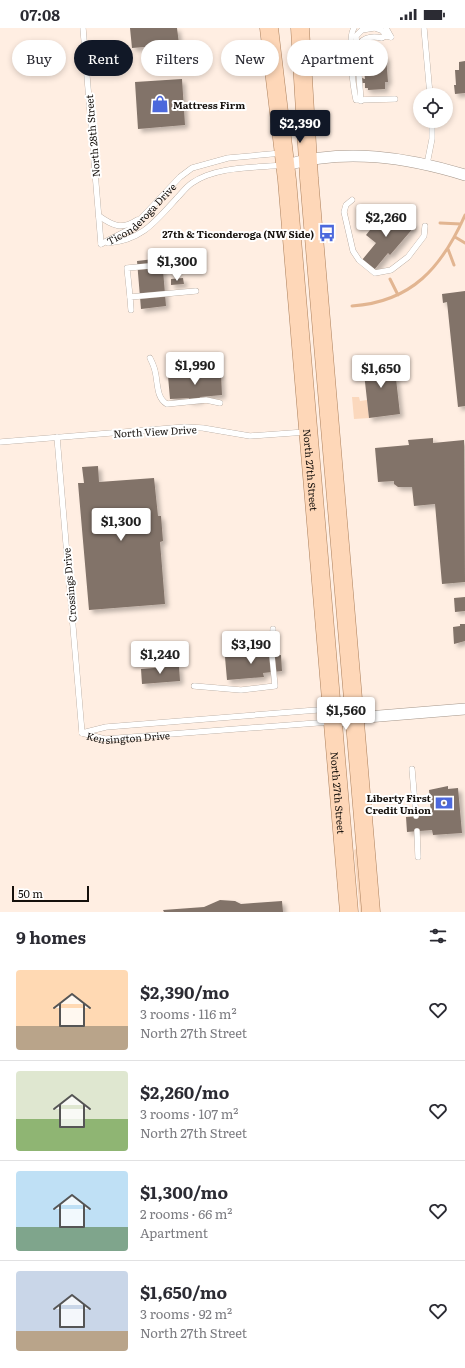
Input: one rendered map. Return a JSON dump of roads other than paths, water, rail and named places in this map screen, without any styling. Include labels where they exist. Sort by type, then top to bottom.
[{"type":"main road","name":"North 27th Street","points":[[269,28],[285,159],[349,912]]},
{"type":"main road","points":[[300,28],[309,159],[371,912]]},
{"type":"street","name":"Ticonderoga Drive","points":[[285,159],[371,156],[426,164],[465,175]]},
{"type":"street","name":"Kensington Drive","points":[[332,716],[355,718],[465,709]]},
{"type":"lane","name":"North 28th Street","points":[[83,28],[102,244]]},
{"type":"lane","points":[[354,28],[351,34],[351,45],[355,99],[361,101],[395,99]]},
{"type":"lane","points":[[356,40],[358,32],[375,28],[383,31],[388,37]]},
{"type":"lane","points":[[386,28],[388,37]]},
{"type":"lane","points":[[424,28],[429,88]]},
{"type":"lane","points":[[365,40],[374,36],[382,38],[388,37]]},
{"type":"lane","points":[[358,76],[361,101]]},
{"type":"lane","points":[[426,164],[432,139],[432,128]]},
{"type":"lane","name":"Ticonderoga Drive","points":[[102,244],[132,228],[180,177],[192,168],[228,158],[285,159]]},
{"type":"lane","name":"Ticonderoga Drive","points":[[102,244],[124,241],[144,232],[188,187],[200,179],[231,170],[285,159]]},
{"type":"lane","points":[[352,200],[346,205],[344,212],[353,251],[359,260],[375,272],[391,270],[408,256],[424,236],[425,226]]},
{"type":"lane","points":[[99,216],[113,226],[120,227],[133,223],[143,217]]},
{"type":"lane","points":[[131,310],[127,268],[194,262]]},
{"type":"lane","points":[[130,297],[196,291]]},
{"type":"lane","points":[[150,358],[155,369],[162,402],[167,404],[206,400],[220,403]]},
{"type":"lane","name":"North View Drive","points":[[0,442],[185,427],[203,428],[250,436],[309,432]]},
{"type":"lane","name":"Crossings Drive","points":[[57,437],[82,734]]},
{"type":"lane","points":[[194,686],[241,690],[275,686],[272,656],[273,629]]},
{"type":"lane","name":"Kensington Drive","points":[[82,734],[106,727],[332,716]]},
{"type":"lane","name":"Kensington Drive","points":[[82,734],[105,739],[332,716]]},
{"type":"lane","points":[[412,769],[416,816]]},
{"type":"lane","points":[[417,831],[418,857]]},
{"type":"waterway","points":[[352,306],[373,303],[392,297],[408,289],[422,278],[435,266],[446,251],[465,215]]},
{"type":"waterway","points":[[440,223],[461,224]]},
{"type":"waterway","points":[[455,237],[465,243]]},
{"type":"waterway","points":[[448,249],[454,265]]},
{"type":"waterway","points":[[390,279],[398,295]]},
{"type":"place","name":"Mattress Firm","points":[[160,104]]},
{"type":"place","name":"27th & Ticonderoga (NW Side)","points":[[327,233]]},
{"type":"place","name":"Liberty First Credit Union","points":[[444,803]]}]
